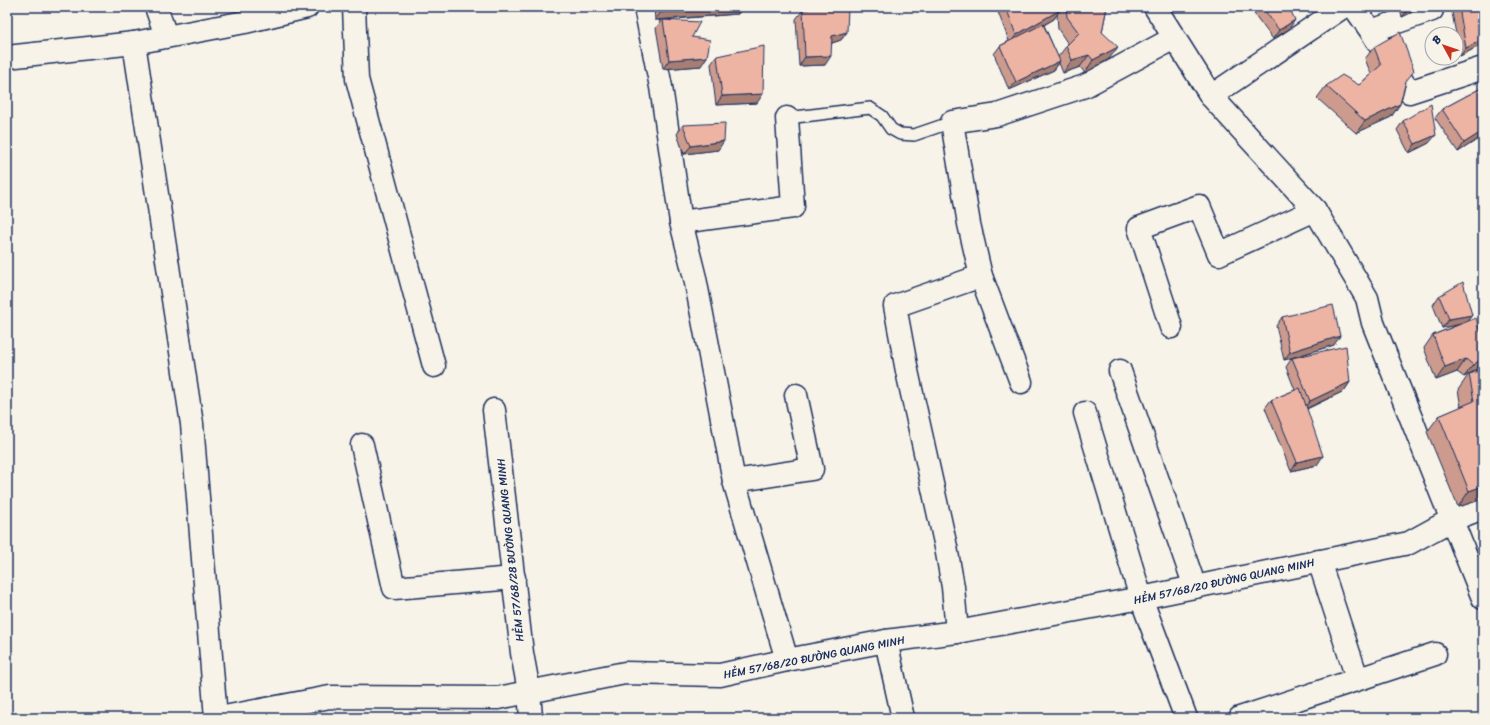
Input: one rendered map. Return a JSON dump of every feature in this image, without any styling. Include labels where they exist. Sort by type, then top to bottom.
[{"type":"street","points":[[156,7],[166,36]]},
{"type":"street","points":[[7,57],[134,43],[244,22],[307,7]]},
{"type":"street","points":[[354,7],[357,79],[434,366]]},
{"type":"street","points":[[645,7],[662,87],[681,222],[695,278],[734,481],[786,660]]},
{"type":"street","points":[[1155,7],[1211,96],[1315,210],[1367,298],[1373,323],[1483,598]]},
{"type":"street","points":[[1211,96],[1343,7]]},
{"type":"street","points":[[1354,7],[1371,31],[1409,92],[1483,68]]},
{"type":"street","points":[[1371,31],[1432,10],[1430,7]]},
{"type":"street","points":[[1021,382],[1001,324],[981,276],[969,224],[952,122],[997,115],[1085,86],[1174,38]]},
{"type":"street","points":[[134,43],[192,424],[216,718]]},
{"type":"street","points":[[681,222],[793,207],[787,118]]},
{"type":"street","points":[[1171,327],[1139,228],[1199,206],[1219,254],[1315,210]]},
{"type":"street","points":[[957,632],[953,587],[946,547],[906,371],[896,306],[981,276]]},
{"type":"street","points":[[1120,371],[1195,587]]},
{"type":"street","points":[[734,481],[812,469],[796,395]]},
{"type":"street","name":"HẺM 57/68/28 ĐƯỜNG QUANG MINH","points":[[494,410],[522,653],[529,691],[531,718]]},
{"type":"street","points":[[1085,413],[1141,598],[1186,718]]},
{"type":"street","points":[[362,445],[394,588],[514,578]]},
{"type":"street","name":"HẺM 57/68/20 ĐƯỜNG QUANG MINH","points":[[219,718],[330,697],[498,698],[625,672],[720,675],[786,660],[886,642],[957,632],[1141,598],[1410,543],[1451,520],[1483,508]]},
{"type":"street","points":[[1319,561],[1357,678]]},
{"type":"street","points":[[886,642],[903,718]]},
{"type":"street","points":[[1240,718],[1357,678],[1434,654]]},
{"type":"lane","points":[[787,118],[870,108],[882,116],[891,129],[900,134],[914,135],[952,122]]},
{"type":"building","points":[[661,7],[719,7],[661,12]]},
{"type":"building","points":[[817,7],[848,7],[847,32],[832,36],[831,56],[805,57],[803,10]]},
{"type":"building","points":[[1006,7],[1059,7],[1060,10],[1016,35]]},
{"type":"building","points":[[1066,7],[1107,7],[1102,32],[1118,47],[1093,60],[1089,55],[1072,60],[1066,46],[1079,33],[1067,17]]},
{"type":"building","points":[[1262,7],[1289,7],[1295,20],[1279,30]]},
{"type":"building","points":[[1459,7],[1483,7],[1483,39],[1466,48],[1464,26],[1462,26]]},
{"type":"building","points":[[663,20],[700,22],[692,37],[710,40],[707,57],[669,60]]},
{"type":"building","points":[[1043,24],[1060,61],[1016,82],[1000,46]]},
{"type":"building","points":[[1400,32],[1414,71],[1406,81],[1400,104],[1365,121],[1326,86],[1342,75],[1359,85],[1381,65],[1374,47]]},
{"type":"building","points":[[764,46],[763,94],[722,96],[717,56]]},
{"type":"building","points":[[1483,87],[1483,131],[1464,143],[1442,109]]},
{"type":"building","points":[[1431,104],[1436,135],[1415,144],[1403,121]]},
{"type":"building","points":[[725,123],[724,141],[691,146],[683,125]]},
{"type":"building","points":[[1463,282],[1472,315],[1449,319],[1439,296]]},
{"type":"building","points":[[1333,305],[1340,336],[1290,352],[1282,317]]},
{"type":"building","points":[[1476,318],[1480,332],[1483,330],[1483,358],[1473,365],[1466,359],[1445,367],[1433,335]]},
{"type":"building","points":[[1346,346],[1350,382],[1310,401],[1292,358]]},
{"type":"building","points":[[1483,370],[1483,486],[1469,491],[1439,416],[1474,401],[1469,374]]},
{"type":"building","points":[[1300,388],[1323,456],[1297,462],[1271,400]]}]
